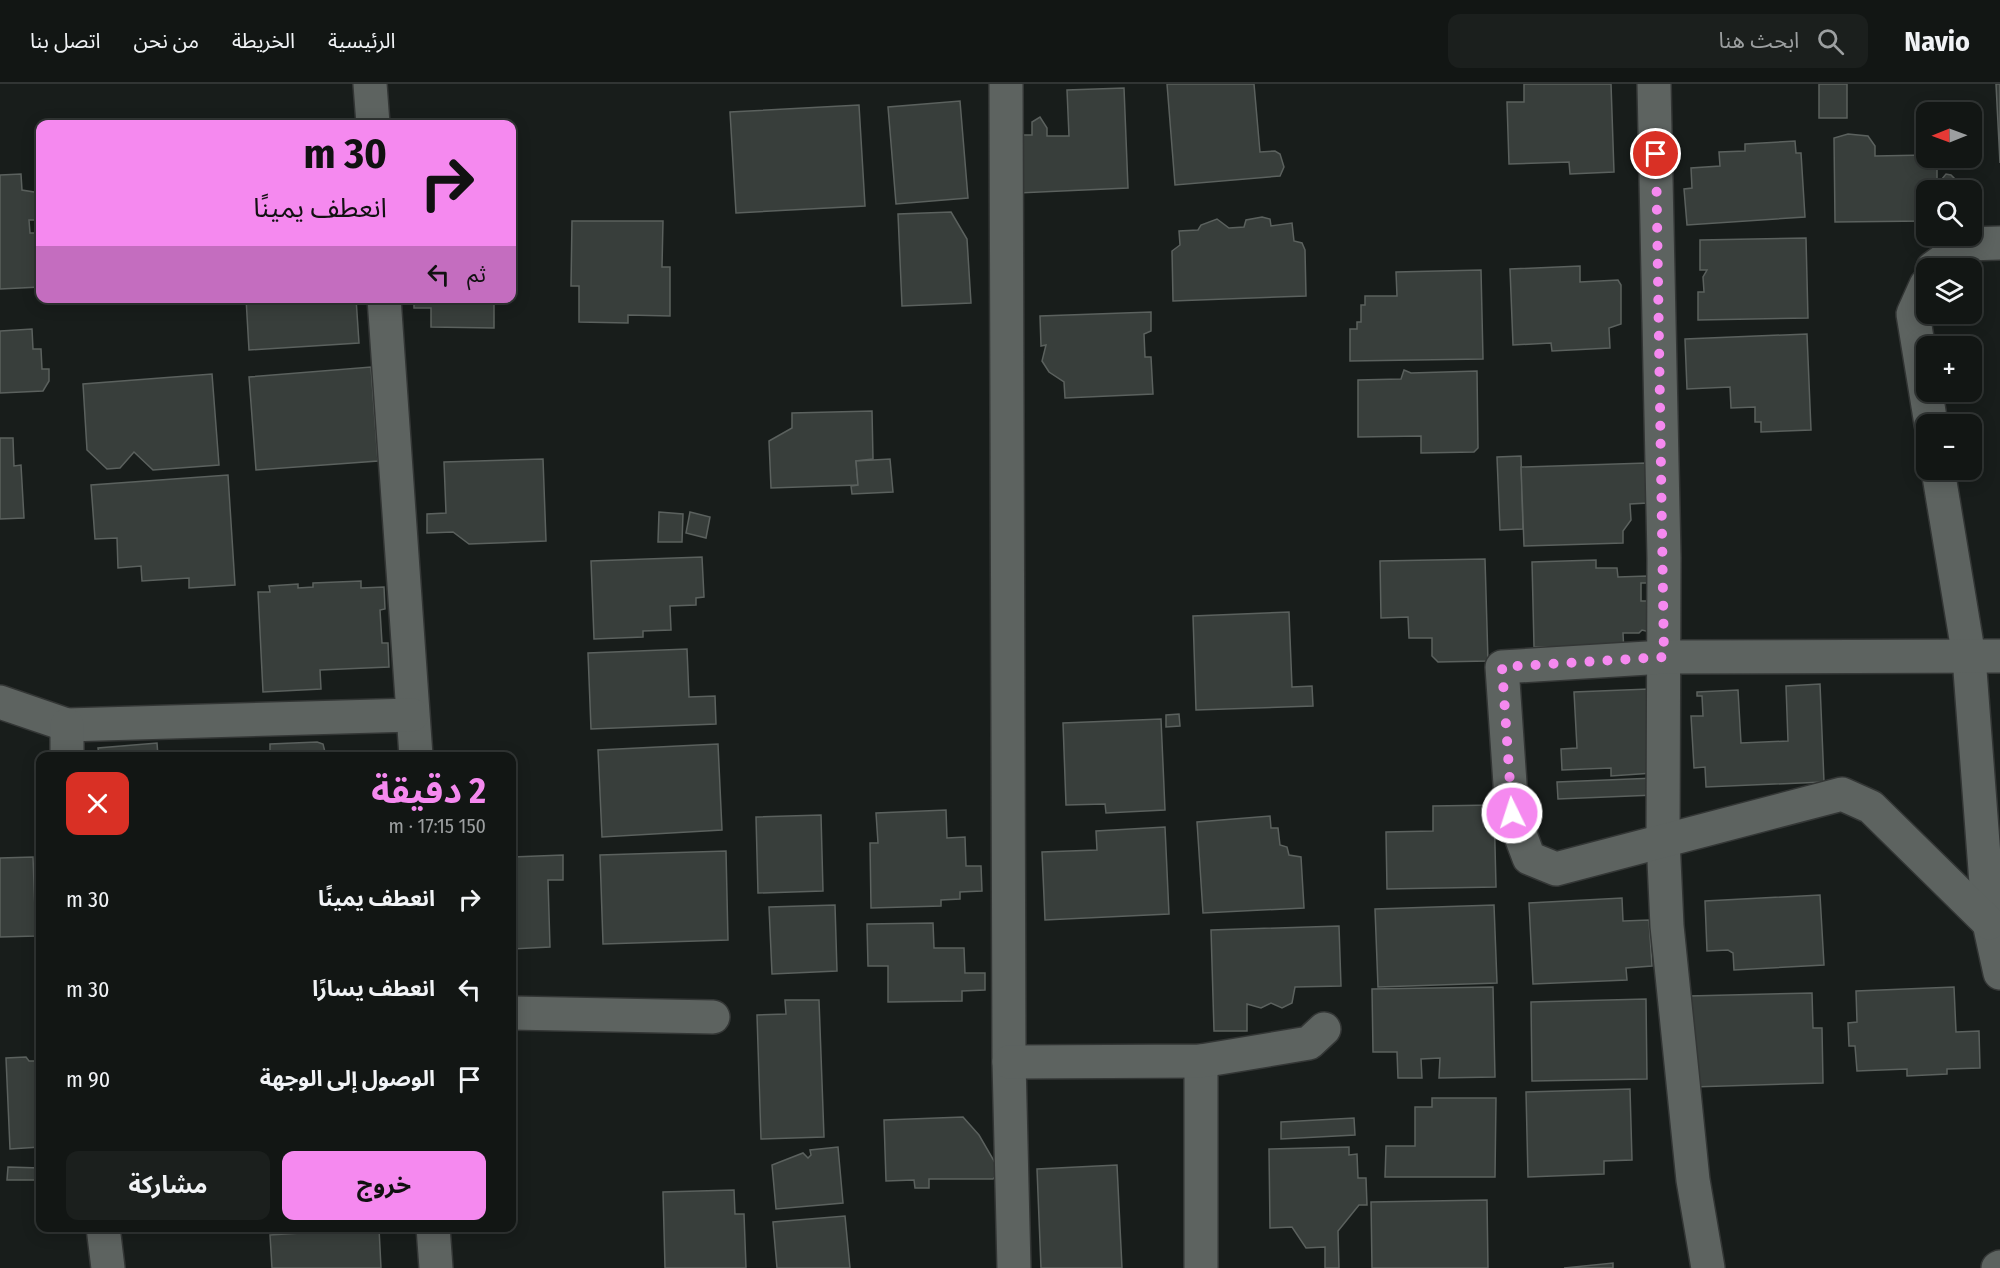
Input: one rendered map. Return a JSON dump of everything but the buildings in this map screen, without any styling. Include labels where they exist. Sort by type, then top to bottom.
[{"type":"street","points":[[370,84],[373,120]]},
{"type":"street","points":[[1006,84],[1009,1062],[1014,1268]]},
{"type":"street","points":[[1654,84],[1664,657],[1663,839],[1666,926],[1693,1180],[1708,1268]]},
{"type":"street","points":[[1947,258],[1966,244],[2000,243]]},
{"type":"street","points":[[384,303],[416,752]]},
{"type":"street","points":[[1916,307],[1913,314],[1929,414]]},
{"type":"street","points":[[1940,480],[1984,657],[1989,923],[2000,973]]},
{"type":"street","points":[[1984,657],[1664,657],[1502,667],[1512,813],[1529,858],[1556,868],[1842,794],[1872,807],[1989,923]]},
{"type":"street","points":[[0,702],[67,740],[412,715]]},
{"type":"street","points":[[516,1013],[713,1017]]},
{"type":"street","points":[[1009,1062],[1201,1061],[1309,1043],[1324,1029]]},
{"type":"street","points":[[1201,1061],[1201,1268]]},
{"type":"street","points":[[104,1232],[108,1268]]},
{"type":"street","points":[[433,1232],[436,1268]]},
{"type":"route","points":[[1512,813],[1502,667],[1664,657],[1662,411],[1656,154]]}]
